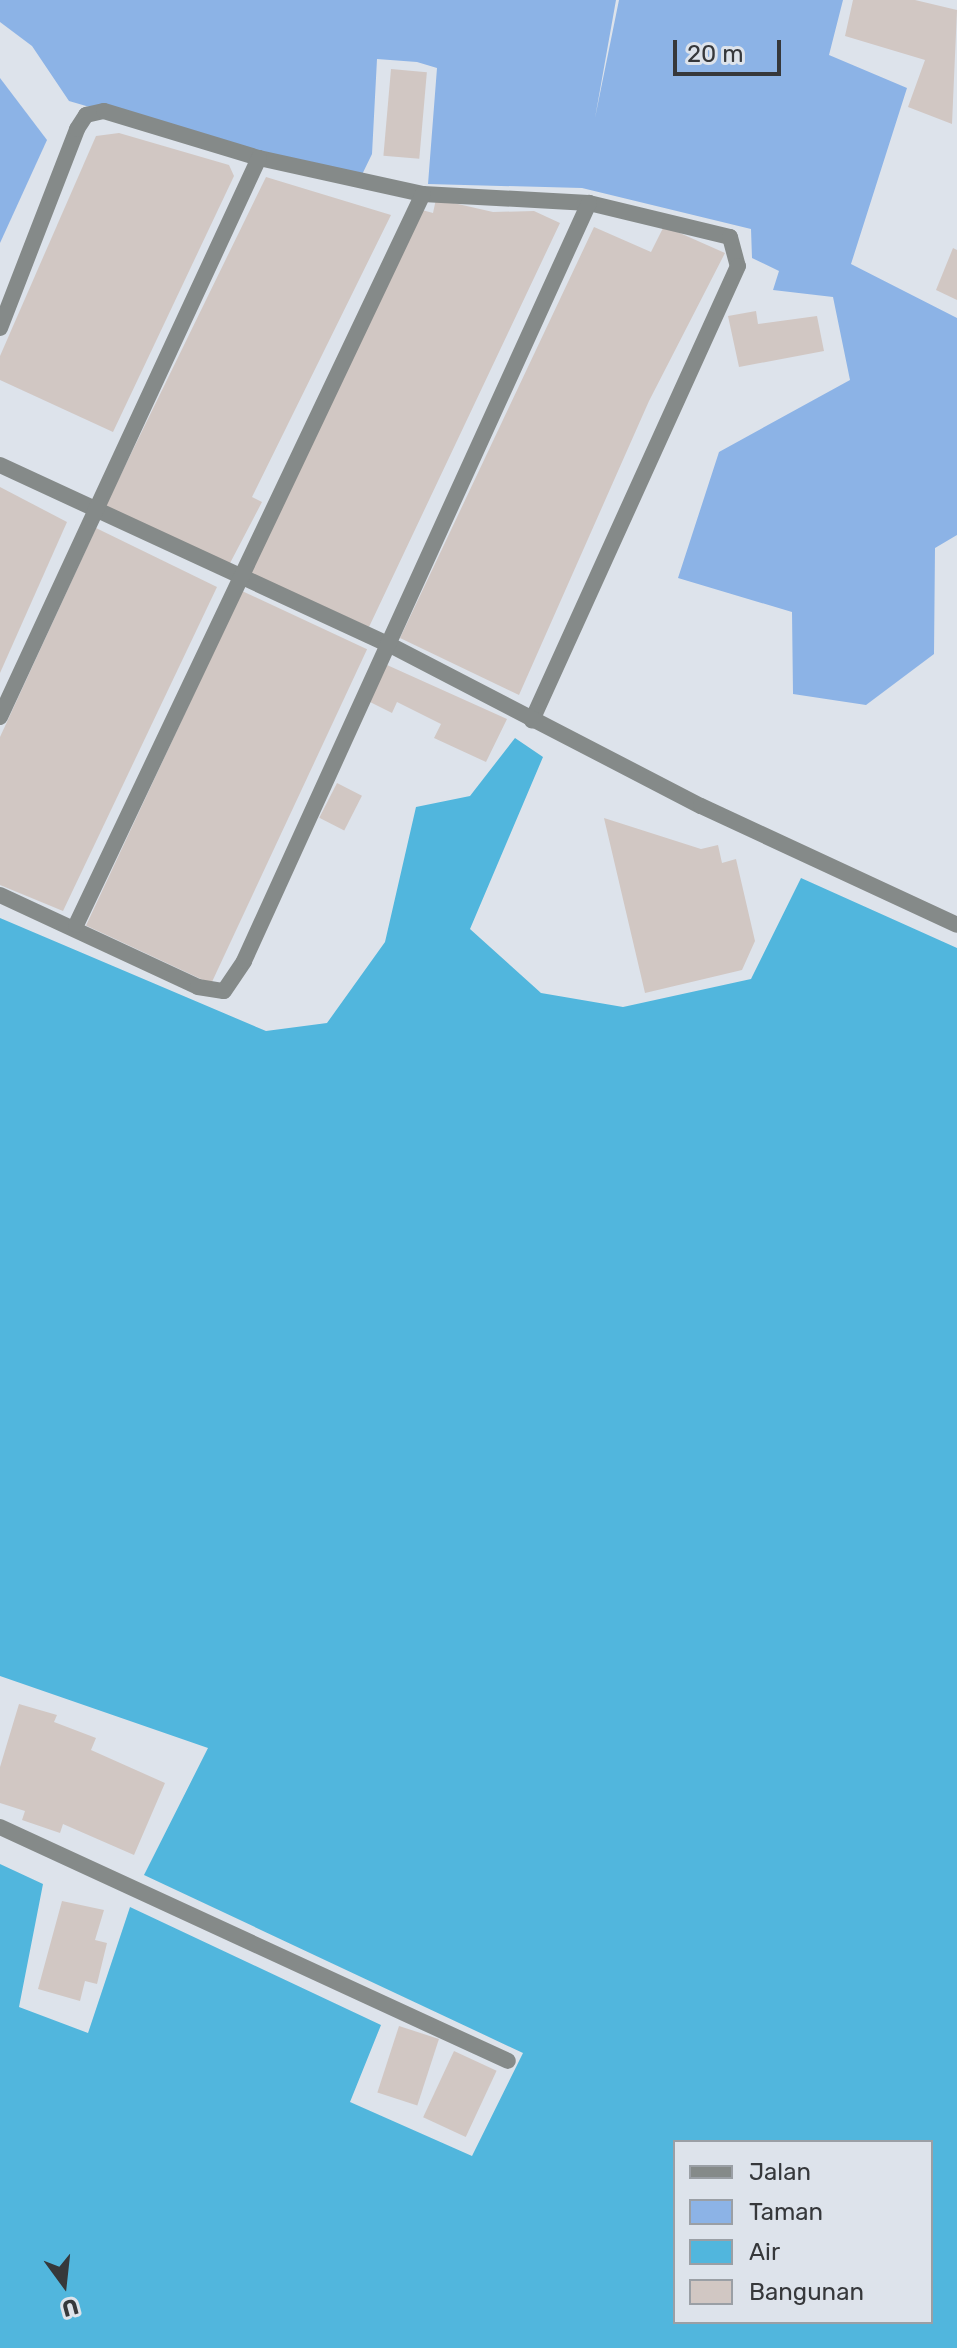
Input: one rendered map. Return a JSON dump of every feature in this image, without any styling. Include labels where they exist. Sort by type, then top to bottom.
[{"type":"street","points":[[0,328],[86,115],[104,111],[259,158],[423,194],[589,203],[718,230],[738,251],[738,266],[532,721]]},
{"type":"street","points":[[0,717],[94,508],[259,158]]},
{"type":"street","points":[[76,925],[423,194]]},
{"type":"street","points":[[0,895],[76,925],[198,987],[224,991],[390,645],[589,203]]},
{"type":"street","points":[[0,465],[241,580],[390,645],[532,721],[957,925]]},
{"type":"street","points":[[0,1827],[508,2061]]},
{"type":"green space","points":[[0,0],[616,0],[595,118],[619,0],[843,0],[829,55],[907,88],[851,264],[957,318],[957,535],[935,548],[934,654],[866,705],[793,694],[792,612],[678,578],[719,452],[850,380],[833,297],[773,290],[779,271],[752,258],[751,229],[582,188],[428,184],[437,68],[417,62],[377,59],[372,154],[357,185],[69,101],[32,46],[0,22]]},
{"type":"green space","points":[[0,78],[47,140],[0,243]]},
{"type":"water","points":[[515,738],[543,757],[470,929],[541,993],[623,1007],[751,979],[801,878],[957,948],[957,2348],[0,2348],[0,1864],[43,1884],[19,2007],[88,2033],[130,1907],[381,2025],[350,2102],[472,2156],[523,2053],[144,1875],[208,1748],[0,1676],[0,918],[266,1031],[327,1023],[385,942],[416,807],[470,796]]},
{"type":"building","points":[[853,0],[915,0],[957,10],[952,124],[908,107],[925,60],[845,36]]},
{"type":"building","points":[[391,69],[427,72],[419,159],[383,156]]},
{"type":"building","points":[[119,133],[229,165],[234,176],[113,432],[0,380],[0,356],[96,136]]},
{"type":"building","points":[[266,177],[391,215],[252,497],[262,502],[228,567],[105,507]]},
{"type":"building","points":[[436,199],[493,212],[534,211],[560,223],[369,627],[250,573],[422,210],[433,213]]},
{"type":"building","points":[[664,226],[725,253],[649,401],[519,695],[400,638],[594,227],[651,252]]},
{"type":"building","points":[[953,248],[957,250],[957,300],[936,290]]},
{"type":"building","points":[[756,311],[758,324],[817,316],[824,351],[739,367],[728,316]]},
{"type":"building","points":[[0,487],[67,522],[0,673]]},
{"type":"building","points":[[96,528],[217,587],[63,911],[0,885],[0,737]]},
{"type":"building","points":[[242,591],[367,649],[211,984],[86,925]]},
{"type":"building","points":[[387,665],[507,719],[486,762],[434,738],[441,724],[397,702],[392,713],[368,701]]},
{"type":"building","points":[[337,783],[362,796],[344,830],[319,818]]},
{"type":"building","points":[[604,818],[701,849],[718,845],[722,863],[736,859],[755,941],[742,970],[645,993]]},
{"type":"building","points":[[19,1704],[57,1715],[54,1722],[96,1738],[91,1750],[165,1783],[134,1855],[63,1824],[60,1833],[22,1820],[25,1811],[0,1803],[0,1767]]},
{"type":"building","points":[[62,1901],[104,1910],[95,1940],[107,1943],[97,1984],[85,1981],[80,2001],[38,1989]]},
{"type":"building","points":[[399,2026],[439,2039],[417,2106],[377,2093]]},
{"type":"building","points":[[454,2051],[497,2071],[466,2137],[423,2117]]}]
